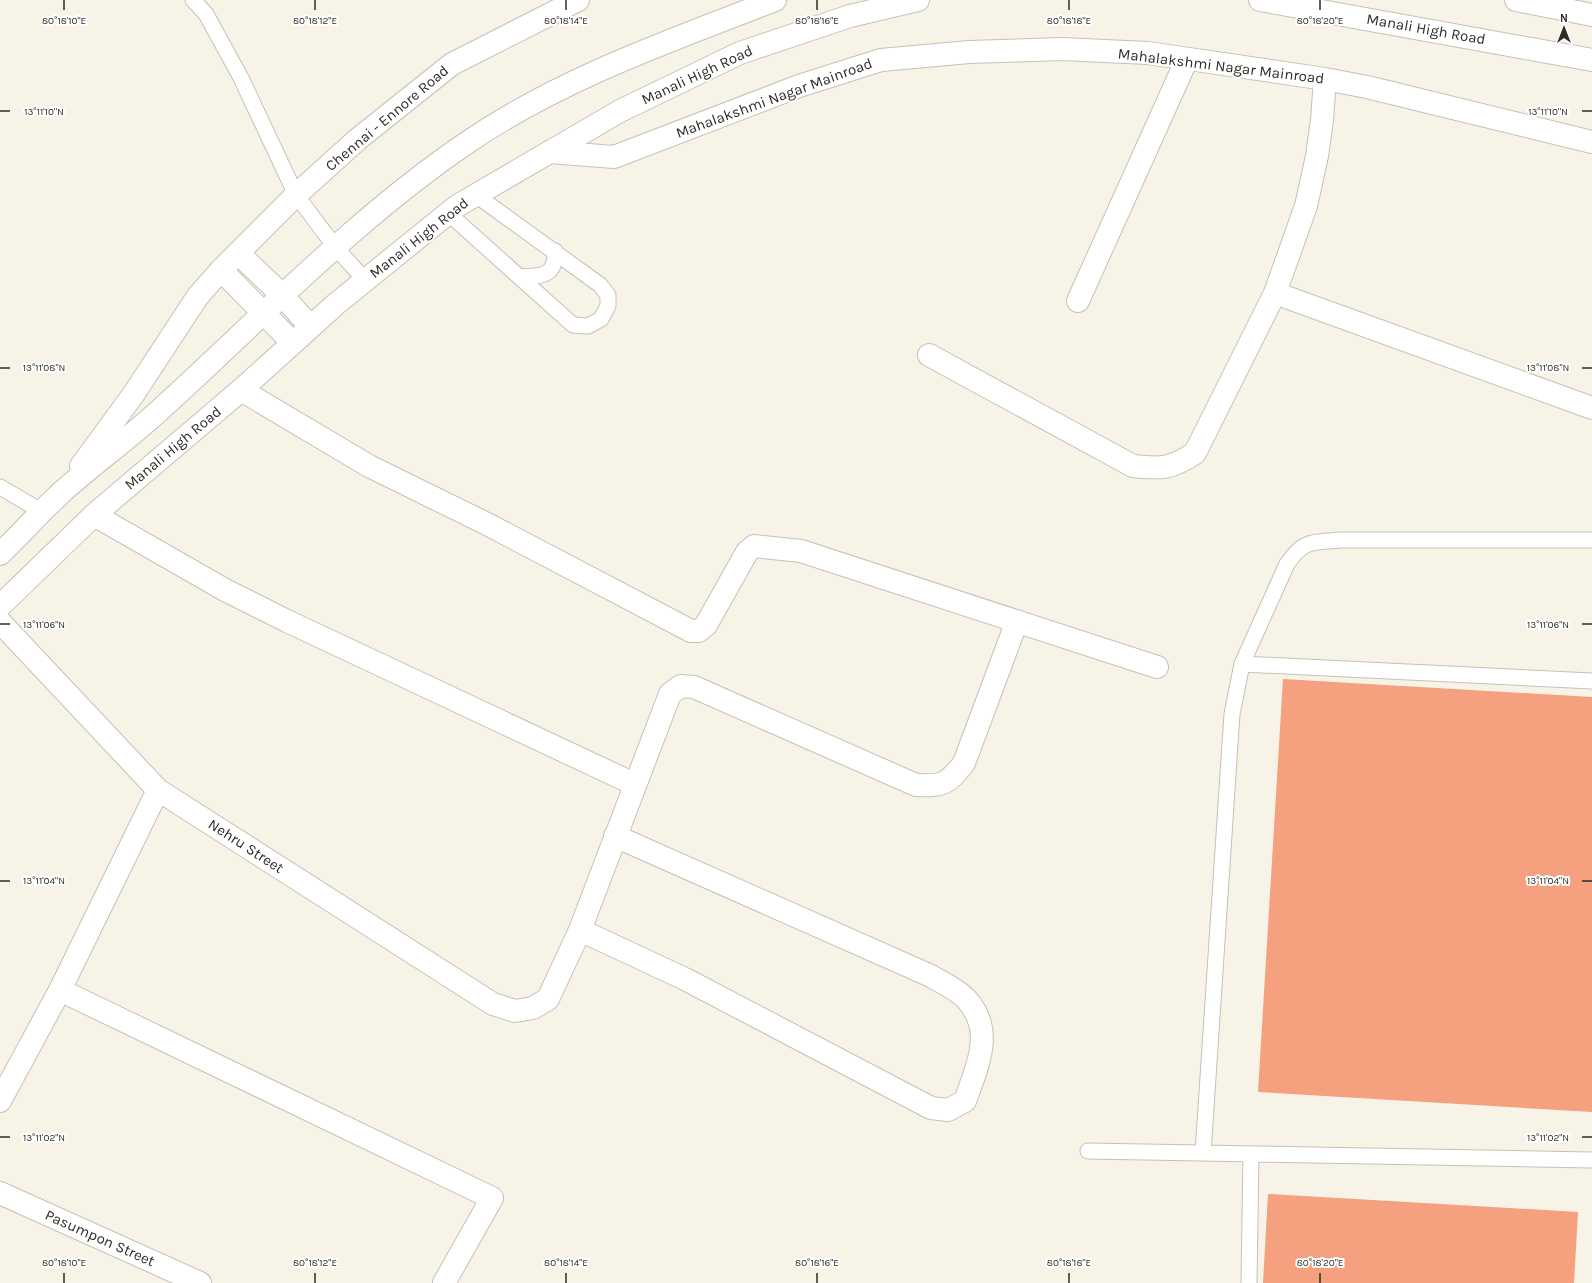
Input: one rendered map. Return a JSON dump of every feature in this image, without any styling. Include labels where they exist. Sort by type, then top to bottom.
[{"type":"street","name":"Chennai - Ennore Road","points":[[60,493],[133,395],[198,296],[221,270],[296,195],[358,139],[452,64],[578,0]]},
{"type":"street","points":[[0,554],[43,512],[60,493],[160,410],[282,295],[384,206],[469,142],[564,86],[634,55],[775,0]]},
{"type":"street","name":"Manali High Road","points":[[0,606],[94,515],[241,390],[310,326],[448,213],[476,195],[620,111],[740,53],[850,16],[918,0]]},
{"type":"street","name":"Manali High Road","points":[[1260,0],[1592,60]]},
{"type":"street","points":[[1516,0],[1592,15]]},
{"type":"street","name":"Mahalakshmi Nagar Mainroad","points":[[550,152],[614,157],[799,86],[881,60],[969,52],[1062,49],[1148,53],[1325,79],[1367,87],[1592,142]]},
{"type":"street","points":[[1078,301],[1187,59]]},
{"type":"street","points":[[929,355],[1132,466],[1159,469],[1181,462],[1195,453],[1276,293],[1306,206],[1317,156],[1322,120],[1325,79]]},
{"type":"street","points":[[238,253],[282,295],[310,326]]},
{"type":"street","points":[[221,270],[292,342]]},
{"type":"street","points":[[1276,293],[1592,408]]},
{"type":"street","points":[[241,390],[369,466],[488,524],[691,630],[699,631],[706,626],[747,552],[754,546],[801,551],[1157,668]]},
{"type":"street","points":[[94,515],[225,590],[287,621],[634,784]]},
{"type":"street","points":[[616,836],[931,976],[967,999],[980,1020],[983,1036],[976,1069],[965,1101],[948,1110],[931,1108],[699,986],[580,930],[634,784],[670,694],[681,686],[694,687],[916,785],[939,786],[953,777],[964,763],[1017,621]]},
{"type":"street","name":"Nehru Street","points":[[0,622],[158,790],[493,1004],[515,1011],[533,1008],[548,999],[580,930]]},
{"type":"street","points":[[0,1101],[60,990],[158,790]]},
{"type":"street","points":[[60,990],[492,1198],[444,1283]]},
{"type":"street","name":"Pasumpon Street","points":[[0,1193],[200,1283]]},
{"type":"lane","points":[[193,0],[206,14],[241,78],[296,195],[336,248],[365,280]]},
{"type":"lane","points":[[448,213],[573,325],[588,326],[602,319],[608,306],[608,295],[600,285],[476,195]]},
{"type":"lane","points":[[520,277],[540,276],[549,272],[555,263],[555,251]]},
{"type":"lane","points":[[0,487],[43,512]]},
{"type":"lane","points":[[1203,1153],[1232,714],[1242,664],[1287,564],[1296,550],[1309,543],[1340,540],[1592,540]]},
{"type":"lane","points":[[1242,664],[1592,682]]},
{"type":"lane","points":[[1088,1151],[1592,1160]]},
{"type":"lane","points":[[1249,1283],[1252,1154]]},
{"type":"building","points":[[1283,679],[1592,697],[1592,1112],[1258,1092]]},
{"type":"building","points":[[1268,1194],[1578,1212],[1574,1283],[1263,1283]]}]
